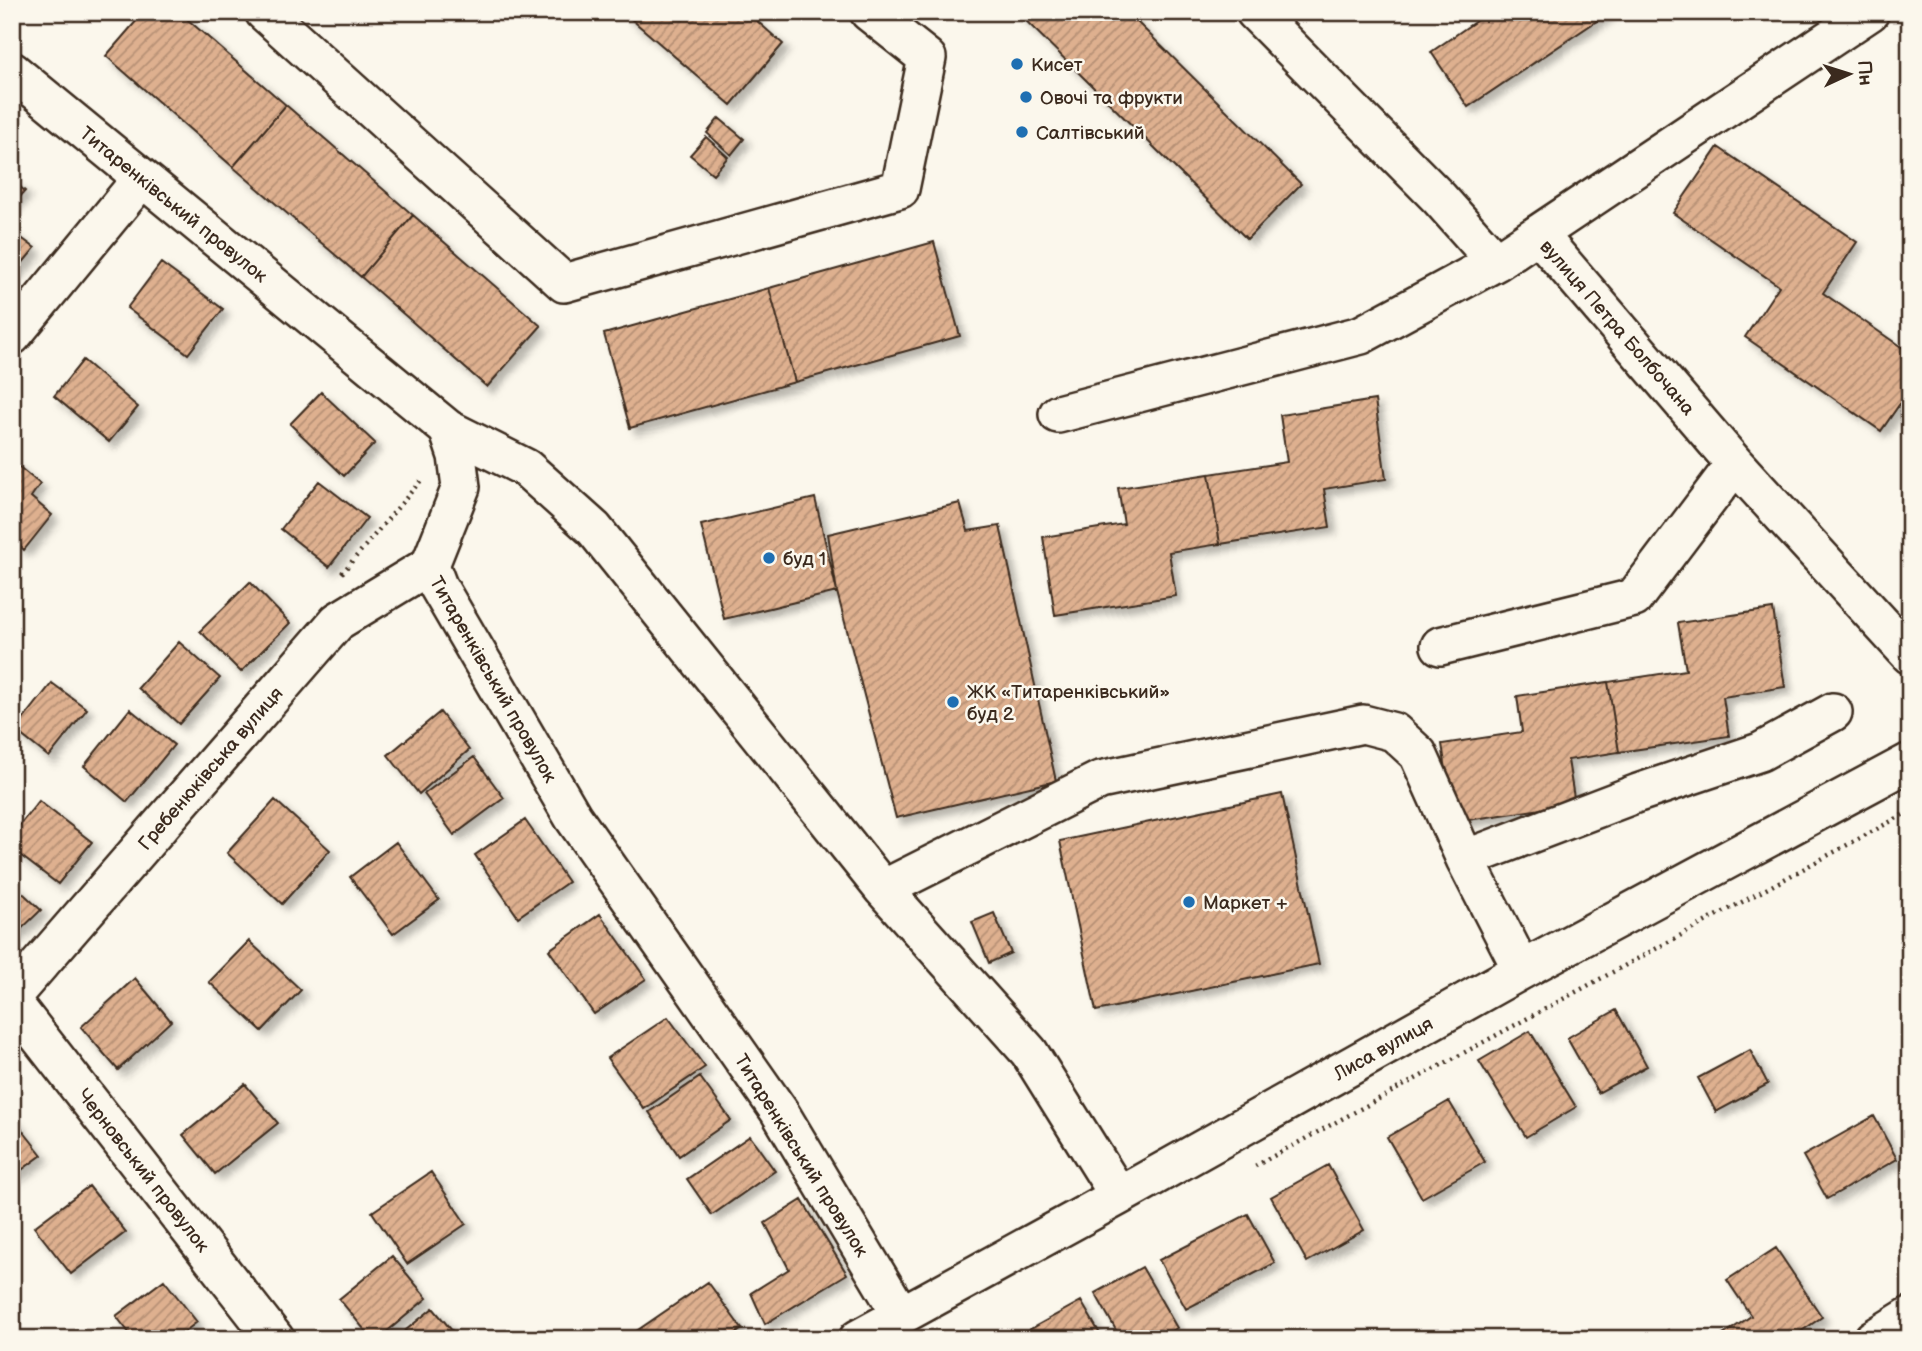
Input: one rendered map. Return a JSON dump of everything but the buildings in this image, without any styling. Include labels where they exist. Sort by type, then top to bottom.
[{"type":"street","points":[[264,12],[564,284],[900,189],[927,58],[869,12]]},
{"type":"street","points":[[1255,12],[1439,198],[1496,262]]},
{"type":"street","name":"вулиця Петра Болбочана","points":[[1870,12],[1538,234],[1735,464],[1910,655]]},
{"type":"street","name":"Титаренківський провулок","points":[[12,71],[448,429],[457,456],[461,487],[430,565],[439,586],[573,817],[779,1111],[901,1315]]},
{"type":"street","points":[[12,336],[142,178]]},
{"type":"street","points":[[1058,414],[1361,335],[1496,262],[1538,234]]},
{"type":"street","points":[[448,429],[526,468],[594,529],[883,889],[1028,1052],[1119,1196]]},
{"type":"street","points":[[1440,646],[1634,598],[1735,464]]},
{"type":"street","name":"Гребенюківська вулиця","points":[[12,996],[338,621],[430,565]]},
{"type":"street","points":[[1465,859],[1638,793],[1760,752],[1833,712]]},
{"type":"street","points":[[883,889],[1100,780],[1363,724],[1394,732],[1418,754],[1465,859],[1522,970]]},
{"type":"street","name":"Лиса вулиця","points":[[858,1339],[1522,970],[1910,762]]},
{"type":"street","name":"Черновський провулок","points":[[12,1002],[275,1339]]},
{"type":"street","points":[[1873,1339],[1910,1316]]},
{"type":"path","points":[[1253,1167],[1910,811]]},
{"type":"place","name":"Кисет","points":[[1017,64]]},
{"type":"place","name":"Овочі та фрукти","points":[[1026,97]]},
{"type":"place","name":"Салтівський","points":[[1022,132]]},
{"type":"place","name":"буд 1","points":[[769,558]]},
{"type":"place","name":"ЖК «Титаренківський» буд 2","points":[[953,702]]},
{"type":"place","name":"Маркет +","points":[[1189,902]]}]
